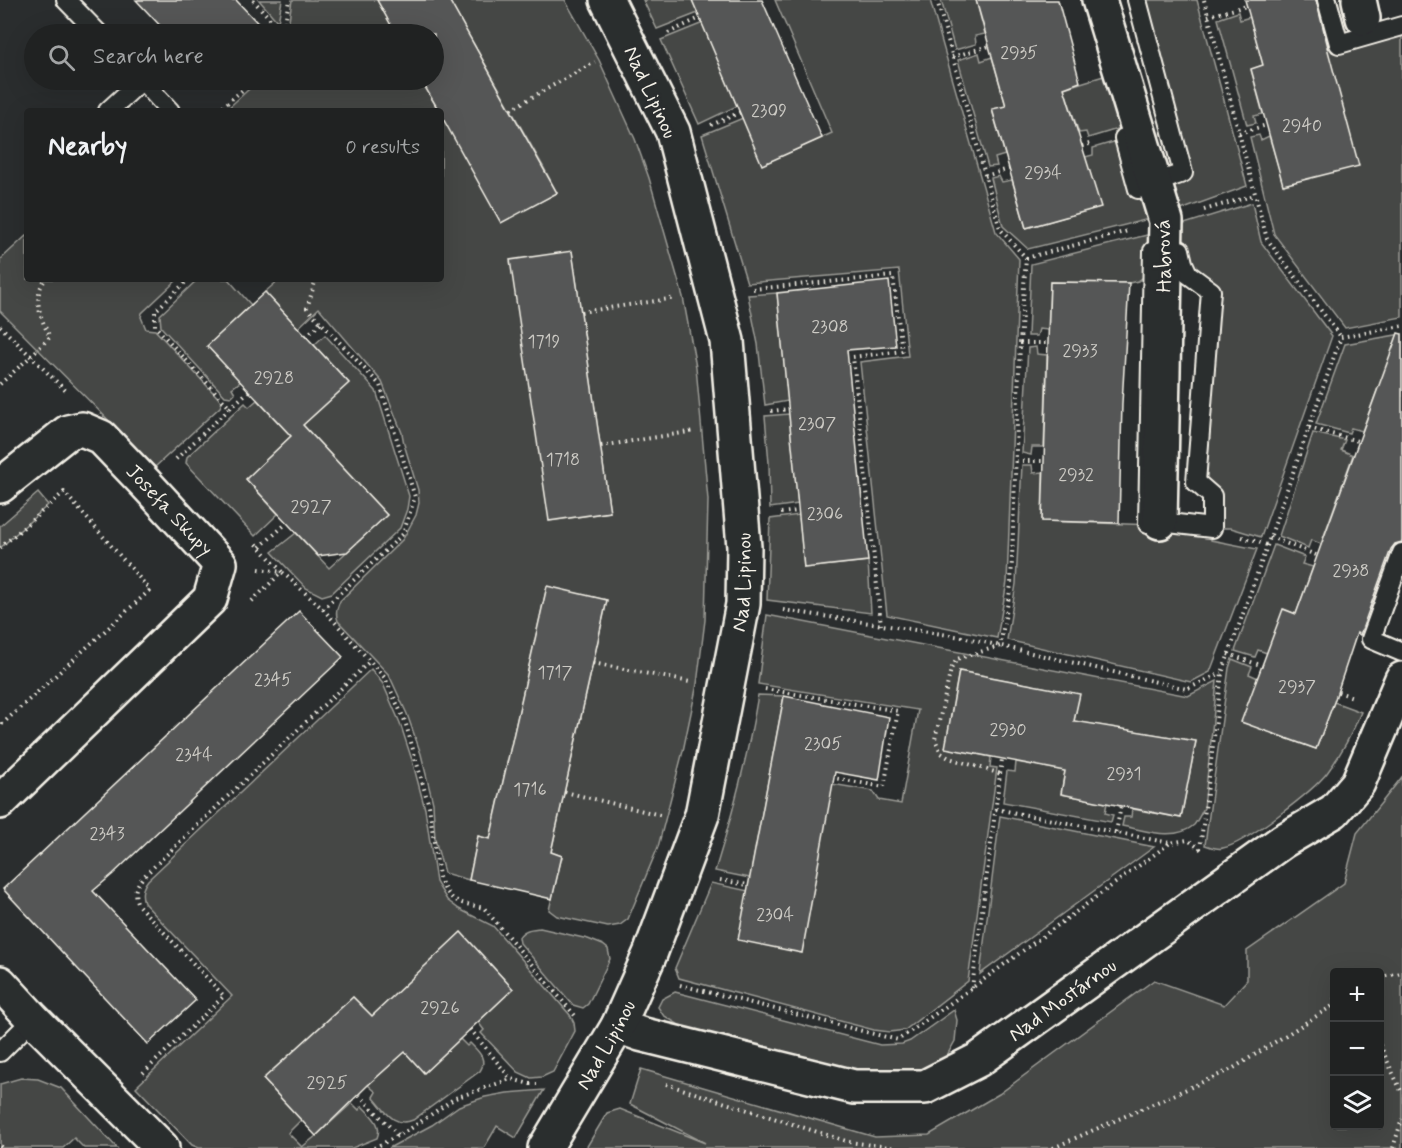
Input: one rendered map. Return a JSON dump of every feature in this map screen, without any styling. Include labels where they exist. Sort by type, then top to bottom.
[{"type":"street","name":"Nad Lipinou","points":[[545,1148],[618,1026],[650,954],[702,815],[743,604],[744,547],[727,341],[673,132],[607,0]]},
{"type":"street","name":"Habrová","points":[[1099,0],[1166,221],[1160,522]]},
{"type":"street","points":[[0,486],[68,432],[82,429],[100,437]]},
{"type":"street","name":"Josefa Skupy","points":[[0,802],[210,599],[220,564],[100,437]]},
{"type":"street","name":"Nad Mostárnou","points":[[618,1026],[640,1034],[854,1087],[925,1087],[978,1060],[1283,841],[1334,811],[1358,783],[1402,680]]},
{"type":"street","points":[[0,982],[33,1019],[162,1148]]},
{"type":"lane","points":[[66,0],[89,24]]},
{"type":"lane","points":[[1086,0],[1138,189],[1183,173],[1137,0]]},
{"type":"lane","points":[[1327,0],[1339,44],[1402,26]]},
{"type":"lane","points":[[111,108],[131,90]]},
{"type":"lane","points":[[151,90],[167,108]]},
{"type":"lane","points":[[1160,522],[1212,528],[1212,496],[1196,482],[1211,291],[1188,274],[1180,250],[1165,251]]},
{"type":"lane","points":[[1402,553],[1371,639],[1402,652]]},
{"type":"lane","points":[[0,1052],[33,1019]]},
{"type":"path","points":[[253,0],[274,24]]},
{"type":"path","points":[[285,24],[289,0]]},
{"type":"path","points":[[937,0],[1000,229],[1026,258],[1020,343],[1011,585],[1000,646]]},
{"type":"path","points":[[1203,0],[1267,238],[1341,337]]},
{"type":"path","points":[[1208,16],[1247,6]]},
{"type":"path","points":[[661,36],[700,18]]},
{"type":"path","points":[[952,57],[989,46]]},
{"type":"path","points":[[511,109],[598,60]]},
{"type":"path","points":[[221,108],[242,90]]},
{"type":"path","points":[[703,129],[741,112]]},
{"type":"path","points":[[1239,133],[1266,125]]},
{"type":"path","points":[[985,176],[1009,169]]},
{"type":"path","points":[[753,288],[893,276],[902,351],[853,357],[881,625]]},
{"type":"path","points":[[0,384],[50,338],[41,321],[38,302],[43,282]]},
{"type":"path","points":[[315,282],[307,308],[380,385],[415,498],[403,534],[323,609]]},
{"type":"path","points":[[581,312],[683,297]]},
{"type":"path","points":[[306,336],[321,323]]},
{"type":"path","points":[[0,326],[73,398],[100,437]]},
{"type":"path","points":[[1341,337],[1402,326]]},
{"type":"path","points":[[1200,849],[1222,673],[1341,337]]},
{"type":"path","points":[[1020,343],[1048,343]]},
{"type":"path","points":[[230,408],[249,391]]},
{"type":"path","points":[[1309,428],[1358,441]]},
{"type":"path","points":[[601,446],[702,430]]},
{"type":"path","points":[[1016,461],[1044,461]]},
{"type":"path","points":[[0,548],[64,492],[150,590],[0,726]]},
{"type":"path","points":[[260,547],[287,523]]},
{"type":"path","points":[[1270,537],[1316,555]]},
{"type":"path","points":[[220,564],[282,572],[323,609],[385,678],[405,721],[429,806],[439,877],[445,890],[453,899],[484,908],[583,1026]]},
{"type":"path","points":[[743,604],[962,637],[1187,689],[1222,673]]},
{"type":"path","points":[[1000,646],[957,659],[951,669],[935,739],[941,753],[949,758],[1001,774]]},
{"type":"path","points":[[1228,654],[1263,666]]},
{"type":"path","points":[[137,1078],[224,996],[138,905],[134,895],[137,885],[370,661]]},
{"type":"path","points":[[593,663],[697,684]]},
{"type":"path","points":[[763,689],[898,711],[884,787],[834,778]]},
{"type":"path","points":[[972,988],[1002,759]]},
{"type":"path","points":[[565,792],[666,816]]},
{"type":"path","points":[[1116,832],[1121,806]]},
{"type":"path","points":[[996,809],[1170,843],[1188,840],[1200,849],[1209,852]]},
{"type":"path","points":[[674,984],[898,1040],[1170,843]]},
{"type":"path","points":[[718,879],[748,885]]},
{"type":"path","points":[[1384,976],[1402,973]]},
{"type":"path","points":[[1053,1148],[1232,1069],[1330,1008]]},
{"type":"path","points":[[470,1029],[511,1079]]},
{"type":"path","points":[[1384,1054],[1402,1093]]},
{"type":"path","points":[[374,1148],[410,1130],[455,1098],[511,1079],[530,1084],[542,1083]]},
{"type":"path","points":[[656,1081],[849,1142],[896,1148]]},
{"type":"path","points":[[359,1095],[398,1135]]},
{"type":"path","points":[[1394,1148],[1402,1119]]},
{"type":"shaded area","points":[[259,0],[282,0],[278,22]]},
{"type":"shaded area","points":[[292,0],[377,0],[390,24],[288,24]]},
{"type":"shaded area","points":[[449,0],[565,0],[599,60],[635,139],[649,178],[683,297],[696,367],[708,500],[705,620],[697,684],[683,751],[658,847],[628,919],[620,925],[608,927],[557,916],[549,910],[562,856],[551,852],[607,600],[547,587],[490,839],[478,837],[469,880],[444,873],[435,839],[433,803],[421,754],[407,714],[389,675],[338,621],[337,615],[340,601],[403,539],[416,515],[419,503],[418,490],[402,433],[382,382],[319,308],[298,328],[265,292],[277,282],[444,282],[444,118],[528,208],[557,193]],"holes":[[[572,251],[610,512],[549,521]]]},
{"type":"shaded area","points":[[643,0],[692,0],[698,13],[657,29]]},
{"type":"shaded area","points":[[775,0],[930,0],[996,232],[1019,259],[1007,582],[997,638],[887,615],[860,362],[908,356],[899,270],[747,283],[702,135],[743,118],[763,164],[832,133]]},
{"type":"shaded area","points":[[941,0],[976,0],[985,34],[975,36],[976,44],[955,50]]},
{"type":"shaded area","points":[[1137,0],[1197,0],[1247,186],[1178,211],[1173,190],[1178,180]]},
{"type":"shaded area","points":[[1238,12],[1240,20],[1250,17],[1263,65],[1251,70],[1263,114],[1254,116],[1256,123],[1247,125],[1218,19]]},
{"type":"shaded area","points":[[703,23],[737,106],[699,124],[661,40]]},
{"type":"shaded area","points":[[1402,26],[1402,317],[1345,328],[1274,234],[1250,137],[1259,135],[1261,140],[1269,136],[1284,185],[1327,47]]},
{"type":"shaded area","points":[[979,53],[981,61],[992,57],[1006,106],[992,110],[1005,155],[995,158],[997,166],[988,167],[958,60]]},
{"type":"shaded area","points":[[1107,75],[1121,128],[1088,138],[1086,132],[1079,133],[1064,88]]},
{"type":"shaded area","points":[[248,90],[427,90],[437,108],[228,108]]},
{"type":"shaded area","points":[[1124,139],[1149,219],[1028,249],[1003,226],[991,178],[999,176],[1002,182],[1012,180],[1026,228],[1100,207],[1085,157],[1093,155],[1093,148]]},
{"type":"shaded area","points":[[1252,203],[1261,242],[1332,336],[1261,537],[1231,528],[1212,528],[1212,496],[1196,482],[1211,291],[1180,250],[1181,225]]},
{"type":"shaded area","points":[[1151,234],[1146,275],[1138,281],[1129,283],[1050,282],[1048,330],[1039,329],[1037,336],[1028,336],[1031,264]]},
{"type":"shaded area","points":[[24,238],[24,282],[175,282],[142,313],[141,317],[146,329],[155,330],[222,402],[220,407],[155,467],[0,311],[0,260]]},
{"type":"shaded area","points":[[195,282],[231,282],[251,305],[240,382],[232,388],[235,393],[231,397],[225,396],[161,327],[160,315]]},
{"type":"shaded area","points":[[777,293],[788,401],[765,405],[758,344],[748,295]]},
{"type":"shaded area","points":[[1402,334],[1402,396],[1378,388],[1362,431],[1351,428],[1349,433],[1316,424],[1345,344]]},
{"type":"shaded area","points":[[325,335],[376,391],[409,496],[400,528],[332,593],[322,596],[306,588],[272,552],[296,533],[329,568],[387,515],[303,425],[349,383],[314,345]]},
{"type":"shaded area","points":[[1036,347],[1037,354],[1047,355],[1044,447],[1032,447],[1031,455],[1022,453],[1028,348]]},
{"type":"shaded area","points":[[257,400],[291,436],[246,479],[278,514],[255,536],[186,463],[187,457],[245,403],[249,407]]},
{"type":"shaded area","points":[[789,414],[798,504],[770,508],[765,416]]},
{"type":"shaded area","points":[[1313,433],[1345,440],[1341,450],[1353,455],[1321,544],[1311,540],[1308,548],[1279,536]]},
{"type":"shaded area","points":[[1022,465],[1032,465],[1033,473],[1043,472],[1042,521],[1210,527],[1211,540],[1257,549],[1210,672],[1191,682],[1007,640],[1016,584]]},
{"type":"shaded area","points":[[38,493],[48,505],[0,548],[0,526]]},
{"type":"shaded area","points":[[799,515],[804,568],[868,561],[871,613],[767,600],[770,519]]},
{"type":"shaded area","points":[[1274,545],[1305,557],[1302,564],[1313,567],[1296,614],[1284,609],[1267,653],[1258,650],[1255,657],[1235,651]]},
{"type":"shaded area","points":[[767,615],[1188,696],[1217,681],[1204,808],[1194,825],[1178,833],[1149,832],[1122,826],[1124,817],[1131,817],[1132,809],[1181,818],[1196,741],[1074,721],[1079,694],[959,671],[946,748],[991,757],[990,767],[997,768],[968,981],[905,1030],[890,1032],[874,1030],[679,978],[675,968],[711,883],[748,891],[832,784],[873,791],[879,800],[901,804],[918,710],[758,684]]},
{"type":"shaded area","points":[[1232,659],[1252,667],[1249,674],[1258,678],[1242,722],[1316,749],[1334,702],[1361,712],[1342,751],[1319,781],[1294,804],[1262,827],[1247,837],[1219,849],[1205,845]]},
{"type":"shaded area","points":[[371,669],[383,684],[400,723],[412,760],[425,809],[436,882],[447,900],[459,909],[493,926],[570,1015],[575,1031],[553,1072],[542,1077],[531,1078],[518,1072],[481,1033],[484,1030],[478,1022],[513,989],[461,932],[372,1016],[353,997],[263,1079],[301,1120],[288,1133],[302,1147],[352,1103],[359,1110],[362,1106],[375,1121],[378,1128],[377,1138],[352,1148],[199,1148],[192,1145],[136,1087],[232,996],[144,903],[143,888],[148,880]]},
{"type":"shaded area","points":[[758,695],[784,696],[750,878],[715,871],[740,784]]},
{"type":"shaded area","points":[[1016,762],[1065,771],[1061,794],[1107,803],[1105,813],[1113,815],[1111,822],[1003,802],[1007,771],[1015,772]]},
{"type":"shaded area","points":[[1402,777],[1402,1148],[586,1148],[607,1113],[620,1109],[705,1143],[630,1104],[641,1069],[875,1137],[929,1135],[999,1094],[1154,980],[1224,1005],[1247,980],[1247,951],[1344,883],[1357,833]]},
{"type":"shaded area","points":[[1000,816],[1154,847],[980,974]]},
{"type":"shaded area","points":[[540,928],[588,939],[608,949],[610,959],[588,1004],[583,1008],[573,1005],[520,943],[519,937],[523,932]]},
{"type":"shaded area","points":[[675,992],[880,1045],[902,1044],[910,1041],[954,1010],[957,1020],[955,1041],[946,1057],[925,1072],[877,1075],[687,1030],[663,1015],[658,1007],[662,999]]},
{"type":"shaded area","points":[[460,1039],[467,1046],[470,1043],[481,1056],[483,1063],[480,1071],[413,1120],[400,1122],[395,1120],[373,1097],[376,1092],[368,1085],[405,1052],[424,1073]]},
{"type":"shaded area","points":[[21,1078],[38,1079],[61,1088],[117,1148],[84,1148],[74,1138],[63,1148],[0,1148],[0,1084]]},
{"type":"shaded area","points":[[544,1090],[516,1138],[497,1126],[484,1148],[389,1148],[432,1125],[459,1106],[485,1097]]},
{"type":"building","points":[[136,0],[236,0],[259,24],[159,24]]},
{"type":"building","points":[[377,0],[449,0],[557,193],[501,223],[444,120],[444,108],[437,108],[427,90],[444,90],[444,24],[390,24]]},
{"type":"building","points":[[692,0],[762,0],[822,138],[762,165]]},
{"type":"building","points":[[976,0],[1058,0],[1080,82],[1064,88],[1101,207],[1026,228],[992,109],[1006,106]]},
{"type":"building","points":[[1245,0],[1316,0],[1359,166],[1283,185],[1251,69],[1263,65]]},
{"type":"building","points":[[572,251],[610,512],[549,521],[510,260]]},
{"type":"building","points":[[889,281],[896,346],[847,350],[868,561],[804,568],[777,293]]},
{"type":"building","points":[[1050,282],[1129,283],[1122,403],[1119,523],[1042,521]]},
{"type":"building","points":[[265,292],[349,383],[303,425],[387,515],[347,552],[318,556],[246,479],[291,436],[207,346]]},
{"type":"building","points":[[1398,333],[1402,334],[1402,542],[1395,544],[1391,549],[1360,635],[1357,633],[1316,749],[1241,722],[1283,609],[1296,614]]},
{"type":"building","points":[[547,586],[607,600],[551,852],[562,856],[552,899],[469,880],[478,836],[490,839]]},
{"type":"building","points":[[299,611],[343,657],[93,891],[196,1000],[148,1044],[3,889]]},
{"type":"building","points":[[959,671],[1080,694],[1074,721],[1196,741],[1181,818],[1061,794],[1065,771],[945,748]]},
{"type":"building","points":[[784,696],[889,717],[879,780],[835,772],[802,953],[738,940]]},
{"type":"building","points":[[461,932],[513,989],[424,1073],[405,1052],[316,1136],[263,1079],[353,997],[372,1016]]}]
